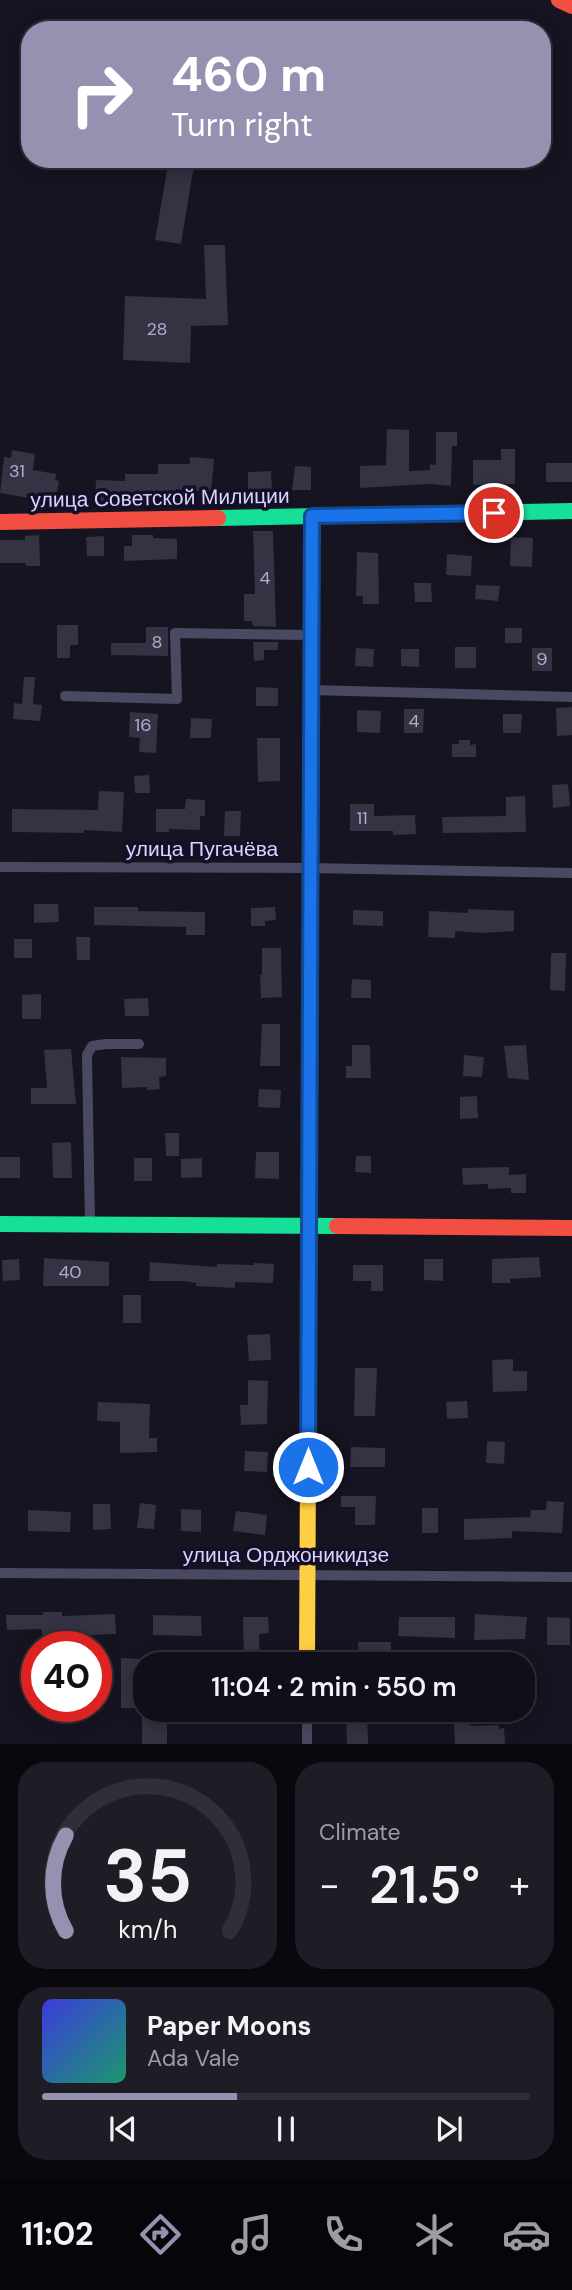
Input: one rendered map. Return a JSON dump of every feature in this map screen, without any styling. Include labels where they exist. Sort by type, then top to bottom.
[{"type":"street","points":[[559,0],[572,6]]},
{"type":"street","name":"улица Советской Милиции","points":[[0,522],[572,512]]},
{"type":"street","points":[[307,1652],[312,516]]},
{"type":"street","points":[[65,696],[177,699],[176,633],[311,635]]},
{"type":"street","points":[[311,690],[572,698]]},
{"type":"street","name":"улица Пугачёва","points":[[0,867],[572,873]]},
{"type":"street","points":[[90,1224],[87,1055],[92,1046],[139,1044]]},
{"type":"street","points":[[0,1224],[572,1228]]},
{"type":"street","name":"улица Орджоникидзе","points":[[0,1573],[572,1577]]},
{"type":"street","points":[[307,1722],[307,1744]]},
{"type":"building","points":[[167,168],[194,168],[181,244],[155,240]]},
{"type":"building","points":[[204,245],[225,245],[228,325],[191,326],[190,363],[123,360],[125,296],[206,299]]},
{"type":"building","points":[[387,429],[409,430],[409,471],[430,470],[430,464],[436,465],[436,432],[457,432],[457,446],[452,446],[451,486],[430,484],[360,488],[360,466],[386,465]]},
{"type":"building","points":[[501,449],[515,449],[515,484],[473,485],[473,460],[501,460]]},
{"type":"building","points":[[12,450],[35,454],[33,470],[56,474],[55,480],[59,481],[56,498],[29,494],[29,498],[0,493],[4,457],[11,458]]},
{"type":"building","points":[[190,457],[214,459],[211,492],[176,489],[107,493],[106,501],[95,500],[96,480],[125,481],[125,474],[158,474],[158,464],[190,464]]},
{"type":"building","points":[[546,463],[572,463],[572,482],[546,482]]},
{"type":"building","points":[[295,466],[311,467],[311,490],[292,490]]},
{"type":"building","points":[[271,471],[272,490],[248,490],[248,472]]},
{"type":"building","points":[[253,531],[273,531],[276,627],[253,626],[252,621],[244,621],[244,594],[255,594]]},
{"type":"building","points":[[39,535],[40,566],[0,563],[0,540],[25,540],[25,536]]},
{"type":"building","points":[[132,535],[177,539],[177,559],[124,561],[124,546],[132,546]]},
{"type":"building","points":[[104,536],[104,556],[87,556],[86,537]]},
{"type":"building","points":[[511,537],[533,538],[532,567],[510,566]]},
{"type":"building","points":[[357,552],[378,553],[379,604],[363,604],[363,596],[356,596]]},
{"type":"building","points":[[447,554],[472,556],[471,576],[446,575]]},
{"type":"building","points":[[414,583],[431,583],[432,602],[415,602]]},
{"type":"building","points":[[476,585],[500,586],[498,601],[475,599]]},
{"type":"building","points":[[57,625],[78,625],[78,645],[70,645],[70,658],[57,658]]},
{"type":"building","points":[[146,627],[168,627],[168,656],[111,655],[111,643],[146,643]]},
{"type":"building","points":[[505,628],[522,628],[522,643],[505,643]]},
{"type":"building","points":[[253,642],[278,642],[278,650],[264,650],[264,660],[254,661]]},
{"type":"building","points":[[455,647],[476,647],[476,668],[455,668]]},
{"type":"building","points":[[356,648],[374,649],[373,667],[355,666]]},
{"type":"building","points":[[532,648],[552,648],[552,671],[532,671]]},
{"type":"building","points":[[401,649],[419,649],[419,667],[401,666]]},
{"type":"building","points":[[24,677],[35,677],[33,704],[42,705],[40,721],[13,719],[14,703],[22,704]]},
{"type":"building","points":[[256,687],[278,688],[278,706],[256,706]]},
{"type":"building","points":[[572,707],[572,735],[557,736],[556,708]]},
{"type":"building","points":[[404,709],[424,709],[423,733],[404,733]]},
{"type":"building","points":[[357,710],[381,711],[380,733],[357,732]]},
{"type":"building","points":[[130,712],[158,714],[156,753],[139,752],[140,738],[129,737]]},
{"type":"building","points":[[503,714],[522,714],[521,733],[503,733]]},
{"type":"building","points":[[191,718],[212,719],[211,738],[190,738]]},
{"type":"building","points":[[257,738],[280,738],[280,781],[258,782]]},
{"type":"building","points":[[459,740],[470,740],[470,745],[476,744],[476,757],[452,757],[452,744],[459,744]]},
{"type":"building","points":[[149,775],[150,793],[135,793],[134,776]]},
{"type":"building","points":[[568,784],[570,806],[553,808],[552,785]]},
{"type":"building","points":[[99,791],[124,792],[122,832],[12,832],[12,809],[98,810]]},
{"type":"building","points":[[525,796],[526,832],[443,833],[442,817],[506,816],[506,797]]},
{"type":"building","points":[[186,799],[205,800],[205,816],[200,816],[200,830],[169,829],[169,832],[156,832],[156,809],[185,809]]},
{"type":"building","points":[[350,804],[374,804],[374,816],[415,815],[416,834],[350,831]]},
{"type":"building","points":[[225,811],[241,811],[240,836],[224,836]]},
{"type":"building","points":[[34,904],[58,904],[59,922],[34,923]]},
{"type":"building","points":[[94,907],[205,912],[205,935],[186,935],[186,927],[94,925]]},
{"type":"building","points":[[275,907],[276,920],[265,921],[265,926],[251,926],[251,908]]},
{"type":"building","points":[[468,909],[514,911],[514,931],[455,931],[455,938],[428,937],[429,911],[468,913]]},
{"type":"building","points":[[353,910],[383,911],[383,926],[353,925]]},
{"type":"building","points":[[76,937],[90,937],[90,960],[77,960]]},
{"type":"building","points":[[14,939],[32,939],[32,958],[14,958]]},
{"type":"building","points":[[262,948],[281,948],[282,997],[261,998]]},
{"type":"building","points":[[551,953],[566,953],[565,991],[550,990]]},
{"type":"building","points":[[352,979],[371,980],[371,998],[351,998]]},
{"type":"building","points":[[41,994],[41,1019],[22,1019],[22,995]]},
{"type":"building","points":[[148,998],[149,1016],[125,1016],[124,999]]},
{"type":"building","points":[[262,1024],[280,1024],[280,1066],[260,1066]]},
{"type":"building","points":[[352,1045],[370,1045],[371,1078],[346,1078],[346,1066],[352,1066]]},
{"type":"building","points":[[526,1045],[529,1080],[508,1078],[504,1046]]},
{"type":"building","points":[[71,1049],[76,1104],[31,1104],[31,1088],[47,1088],[44,1050]]},
{"type":"building","points":[[464,1055],[484,1057],[482,1077],[463,1076]]},
{"type":"building","points":[[121,1057],[166,1058],[166,1076],[159,1077],[160,1089],[122,1088]]},
{"type":"building","points":[[259,1089],[281,1090],[280,1108],[258,1107]]},
{"type":"building","points":[[477,1096],[478,1118],[460,1119],[460,1097]]},
{"type":"building","points":[[165,1133],[179,1133],[179,1156],[166,1156]]},
{"type":"building","points":[[71,1142],[72,1178],[53,1178],[52,1143]]},
{"type":"building","points":[[256,1152],[279,1152],[279,1179],[255,1178]]},
{"type":"building","points":[[356,1156],[371,1156],[371,1173],[355,1172]]},
{"type":"building","points":[[0,1157],[20,1157],[20,1178],[0,1178]]},
{"type":"building","points":[[134,1158],[152,1158],[152,1181],[134,1181]]},
{"type":"building","points":[[202,1158],[202,1177],[181,1178],[181,1159]]},
{"type":"building","points":[[509,1167],[509,1175],[526,1174],[526,1193],[511,1193],[511,1188],[488,1189],[488,1184],[463,1185],[462,1168]]},
{"type":"building","points":[[539,1257],[541,1277],[510,1279],[510,1283],[492,1283],[492,1259]]},
{"type":"building","points":[[44,1258],[109,1262],[109,1286],[43,1286]]},
{"type":"building","points":[[19,1259],[20,1280],[3,1281],[2,1260]]},
{"type":"building","points":[[424,1259],[443,1259],[443,1281],[424,1280]]},
{"type":"building","points":[[150,1262],[217,1267],[217,1264],[274,1264],[273,1283],[235,1282],[235,1288],[196,1286],[196,1283],[184,1281],[149,1281]]},
{"type":"building","points":[[353,1265],[383,1265],[383,1291],[371,1291],[371,1281],[353,1281]]},
{"type":"building","points":[[123,1295],[141,1295],[141,1323],[123,1323]]},
{"type":"building","points":[[270,1334],[271,1360],[249,1361],[247,1335]]},
{"type":"building","points":[[513,1359],[513,1371],[527,1371],[527,1391],[493,1392],[492,1360]]},
{"type":"building","points":[[355,1368],[377,1368],[375,1416],[354,1416]]},
{"type":"building","points":[[248,1380],[268,1381],[267,1424],[241,1425],[240,1405],[248,1405]]},
{"type":"building","points":[[467,1401],[468,1418],[447,1419],[446,1402]]},
{"type":"building","points":[[98,1402],[150,1404],[149,1438],[157,1438],[157,1452],[120,1453],[120,1422],[97,1421]]},
{"type":"building","points":[[487,1441],[505,1442],[504,1464],[486,1463]]},
{"type":"building","points":[[351,1447],[385,1448],[385,1467],[350,1467]]},
{"type":"building","points":[[245,1451],[268,1452],[267,1472],[244,1471]]},
{"type":"building","points":[[341,1496],[376,1496],[375,1525],[355,1525],[355,1507],[341,1507]]},
{"type":"building","points":[[547,1501],[564,1502],[562,1533],[512,1531],[512,1538],[464,1540],[464,1519],[530,1517],[531,1510],[546,1510]]},
{"type":"building","points":[[140,1503],[156,1505],[154,1529],[137,1528]]},
{"type":"building","points":[[93,1504],[110,1504],[111,1529],[93,1530]]},
{"type":"building","points":[[422,1508],[438,1508],[438,1533],[422,1533]]},
{"type":"building","points":[[181,1509],[201,1510],[201,1532],[181,1531]]},
{"type":"building","points":[[28,1510],[71,1512],[70,1532],[28,1531]]},
{"type":"building","points":[[236,1511],[267,1515],[265,1535],[233,1531]]},
{"type":"building","points":[[43,1612],[62,1612],[62,1616],[115,1614],[116,1634],[112,1634],[112,1631],[7,1630],[6,1615],[43,1615]]},
{"type":"building","points":[[475,1614],[527,1617],[525,1639],[474,1640]]},
{"type":"building","points":[[153,1615],[201,1616],[202,1636],[153,1635]]},
{"type":"building","points":[[243,1617],[268,1617],[269,1633],[259,1634],[260,1652],[244,1652]]},
{"type":"building","points":[[399,1617],[455,1617],[455,1638],[398,1636]]},
{"type":"building","points":[[547,1617],[570,1618],[570,1645],[547,1645]]},
{"type":"building","points":[[358,1642],[391,1642],[391,1652],[359,1652]]},
{"type":"building","points":[[121,1658],[133,1659],[133,1708],[121,1708]]},
{"type":"building","points":[[142,1722],[167,1722],[167,1744],[142,1744]]},
{"type":"building","points":[[346,1722],[367,1722],[368,1744],[347,1744]]},
{"type":"building","points":[[471,1723],[471,1726],[499,1725],[499,1729],[504,1728],[505,1744],[455,1744],[454,1724]]},
{"type":"traffic: fast","points":[[218,518],[572,511]]},
{"type":"traffic: fast","points":[[310,1067],[312,516]]},
{"type":"traffic: fast","points":[[0,1224],[337,1226]]},
{"type":"traffic: slow","points":[[307,1652],[310,1067]]},
{"type":"traffic: jam","points":[[559,0],[572,6]]},
{"type":"traffic: jam","points":[[0,522],[218,518]]},
{"type":"traffic: jam","points":[[337,1226],[572,1228]]},
{"type":"route","points":[[308,1467],[312,516],[494,513]]}]
